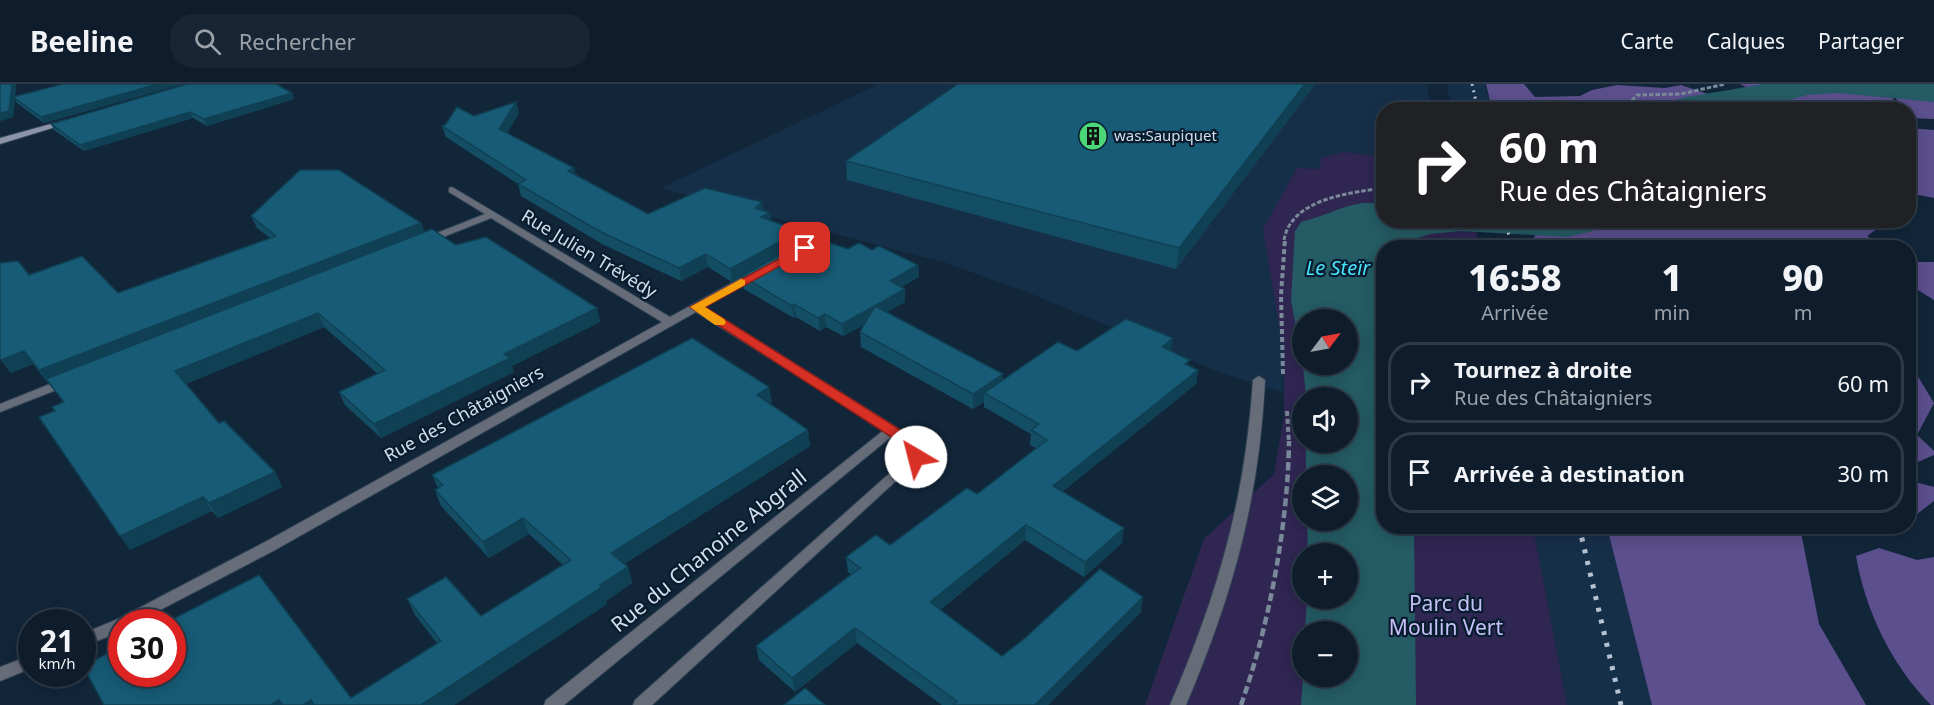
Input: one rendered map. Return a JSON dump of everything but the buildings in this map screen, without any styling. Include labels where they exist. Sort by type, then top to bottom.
[{"type":"main road","points":[[0,141],[80,118]]},
{"type":"street","name":"Rue Julien Trévédy","points":[[452,190],[670,322]]},
{"type":"street","points":[[412,246],[490,215]]},
{"type":"street","name":"Rue des Châtaigniers","points":[[150,609],[270,546],[764,270]]},
{"type":"street","points":[[641,705],[916,457],[915,449],[909,442],[892,430],[696,307]]},
{"type":"street","points":[[0,408],[78,377]]},
{"type":"street","points":[[1178,705],[1223,594],[1240,531],[1253,469],[1259,380]]},
{"type":"street","name":"Rue du Chanoine Abgrall","points":[[552,705],[892,430]]},
{"type":"street","points":[[0,674],[18,667]]},
{"type":"path","points":[[1630,102],[1637,95],[1681,94],[1725,84]]},
{"type":"shaded area","points":[[879,84],[1427,84],[1430,102],[1376,102],[1376,156],[1343,152],[1320,169],[1297,168],[1288,187],[1283,392],[1224,374],[1027,292],[946,263],[661,188]]},
{"type":"shaded area","points":[[1447,84],[1485,84],[1490,102],[1450,102]]},
{"type":"shaded area","points":[[1486,84],[1524,84],[1535,97],[1580,96],[1592,90],[1617,85],[1665,88],[1681,85],[1717,97],[1746,87],[1740,84],[1883,84],[1895,102],[1802,102],[1490,102]]},
{"type":"shaded area","points":[[1886,84],[1934,84],[1934,119],[1916,118],[1916,102],[1898,102]]},
{"type":"shaded area","points":[[1916,129],[1934,130],[1934,198],[1916,195]]},
{"type":"shaded area","points":[[1538,228],[1878,228],[1867,236],[1873,240],[1533,240]]},
{"type":"shaded area","points":[[1916,262],[1934,262],[1934,300],[1916,288]]},
{"type":"shaded area","points":[[1916,373],[1934,403],[1917,435],[1934,451],[1934,455],[1916,463]]},
{"type":"shaded area","points":[[1916,482],[1934,487],[1934,501],[1916,515]]},
{"type":"shaded area","points":[[1534,534],[1609,534],[1652,705],[1567,705]]},
{"type":"shaded area","points":[[1609,534],[1801,534],[1819,624],[1866,705],[1652,705]]},
{"type":"shaded area","points":[[1879,548],[1917,560],[1934,557],[1934,705],[1931,705],[1904,673],[1873,617],[1856,556]]},
{"type":"green space","name":"Parc du Moulin Vert","points":[[1344,152],[1376,156],[1376,228],[1475,228],[1478,240],[1376,240],[1376,534],[1534,534],[1567,705],[1145,705],[1204,539],[1274,474],[1284,416],[1284,354],[1263,229],[1297,168],[1320,169],[1321,158]]},
{"type":"water","points":[[1764,84],[1934,84],[1934,102],[1838,93],[1807,95],[1782,102],[1668,102]]},
{"type":"water","name":"Le Steïr","points":[[1363,203],[1376,203],[1376,228],[1598,228],[1567,237],[1461,231],[1430,234],[1412,240],[1376,240],[1376,534],[1414,534],[1416,705],[1301,705],[1302,687],[1358,687],[1358,621],[1306,621],[1306,609],[1358,609],[1358,543],[1308,543],[1307,531],[1358,531],[1358,465],[1306,465],[1306,453],[1358,453],[1358,387],[1305,387],[1304,375],[1358,375],[1358,309],[1293,309],[1291,300],[1295,231],[1301,222]]},
{"type":"railway","points":[[1472,84],[1476,102]]},
{"type":"railway","points":[[1507,228],[1510,240]]},
{"type":"railway","points":[[1581,534],[1621,705]]},
{"type":"slow traffic","points":[[720,322],[696,307],[741,283]]},
{"type":"place","name":"was:Saupiquet","points":[[1093,136]]},
{"type":"route","points":[[805,248],[696,307],[892,430],[909,442],[915,449],[916,457]]}]
